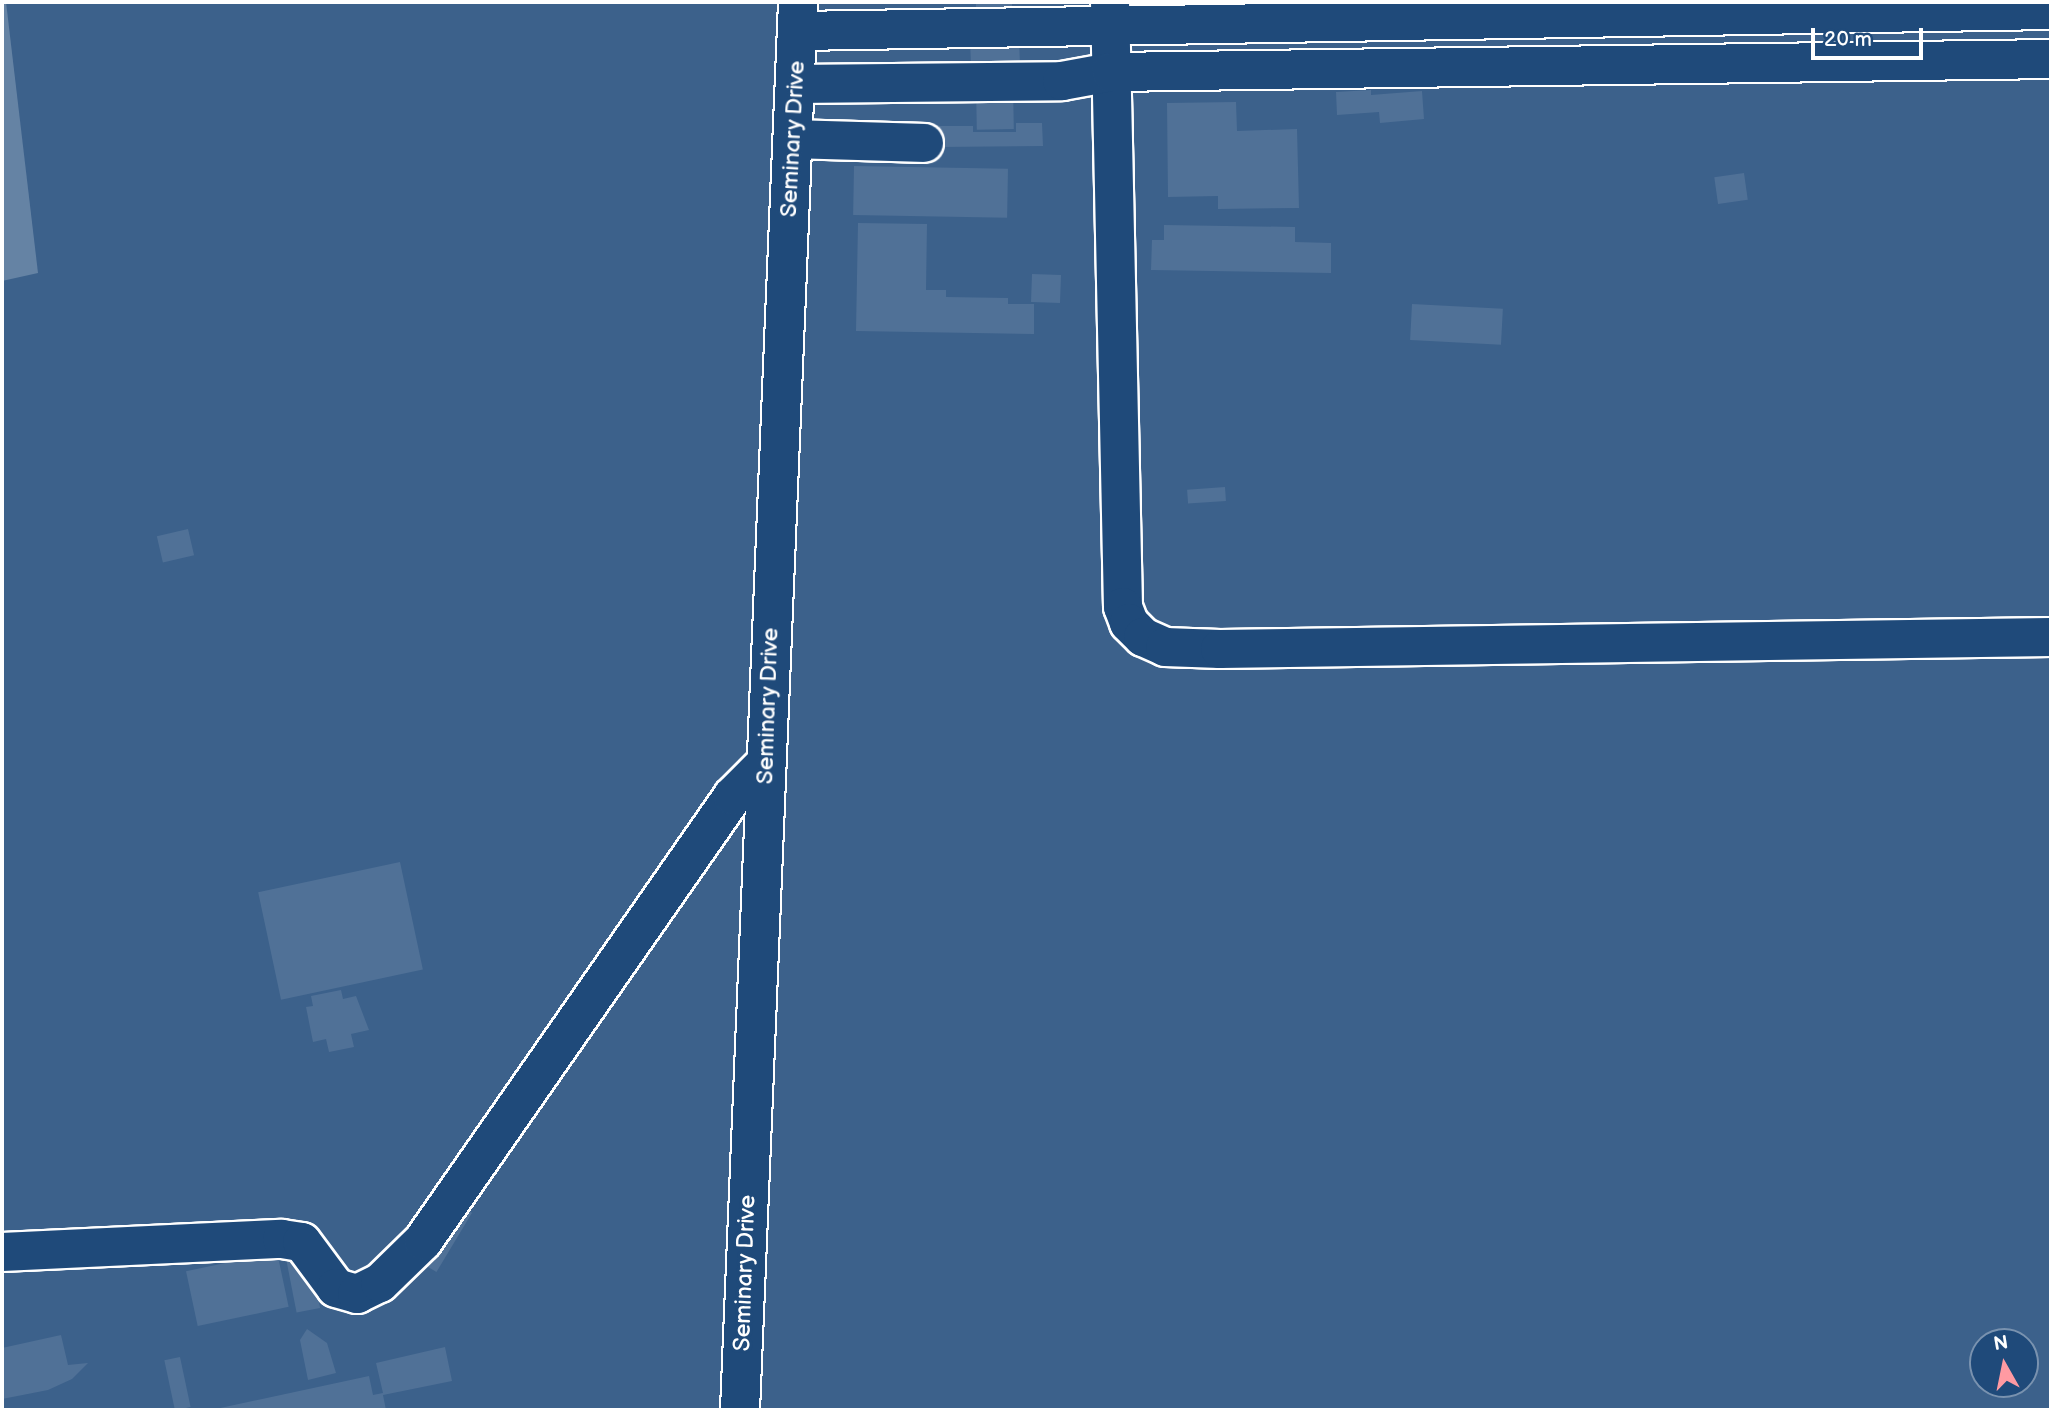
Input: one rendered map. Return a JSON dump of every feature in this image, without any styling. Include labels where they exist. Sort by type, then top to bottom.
[{"type":"street","points":[[798,16],[2051,10]]},
{"type":"street","points":[[1110,14],[1123,607],[1129,623],[1143,637],[1165,647],[1220,649],[2051,637]]},
{"type":"street","name":"Seminary Drive","points":[[740,1410],[798,16]]},
{"type":"street","points":[[795,84],[1062,81],[1111,72],[2051,59]]},
{"type":"street","points":[[793,139],[924,143]]},
{"type":"street","points":[[2,1252],[282,1239],[302,1242],[336,1288],[357,1294],[380,1283],[424,1241],[733,796],[765,764]]},
{"type":"shaded area","points":[[2,2],[2051,2],[2051,1410],[2,1410]]},
{"type":"shaded area","points":[[2,2],[6,2],[38,273],[2,281]]},
{"type":"building","points":[[976,2],[1012,2],[1012,29],[976,29]]},
{"type":"building","points":[[1019,37],[1020,70],[971,72],[970,39]]},
{"type":"building","points":[[1013,83],[1014,129],[977,130],[976,84]]},
{"type":"building","points":[[1371,90],[1371,95],[1422,91],[1424,119],[1380,123],[1379,112],[1337,115],[1336,92]]},
{"type":"building","points":[[1236,102],[1237,131],[1297,129],[1299,208],[1218,209],[1218,196],[1168,197],[1167,103]]},
{"type":"building","points":[[1016,123],[1042,123],[1043,146],[939,147],[939,126],[973,126],[973,132],[1016,132]]},
{"type":"building","points":[[854,166],[1008,169],[1007,218],[853,215]]},
{"type":"building","points":[[1744,173],[1748,200],[1718,204],[1714,177]]},
{"type":"building","points":[[858,223],[927,224],[926,290],[946,290],[946,297],[1008,298],[1008,304],[1034,304],[1034,334],[856,331]]},
{"type":"building","points":[[1164,225],[1295,227],[1295,242],[1331,243],[1331,273],[1151,270],[1152,240],[1164,240]]},
{"type":"building","points":[[1032,274],[1061,275],[1060,303],[1031,302]]},
{"type":"building","points":[[1412,304],[1503,309],[1501,345],[1410,340]]},
{"type":"building","points":[[1225,487],[1226,501],[1188,504],[1187,490]]},
{"type":"building","points":[[188,529],[194,555],[163,563],[157,536]]},
{"type":"building","points":[[400,862],[423,970],[281,1000],[258,892]]},
{"type":"building","points":[[341,990],[343,999],[356,996],[369,1030],[351,1034],[354,1047],[329,1052],[326,1039],[313,1042],[306,1007],[313,1006],[311,996]]},
{"type":"building","points":[[454,1202],[472,1213],[436,1272],[418,1261]]},
{"type":"building","points":[[277,1252],[289,1307],[198,1326],[186,1271]]},
{"type":"building","points":[[310,1256],[320,1308],[297,1313],[286,1261]]},
{"type":"building","points":[[307,1329],[327,1343],[336,1373],[308,1380],[300,1340]]},
{"type":"building","points":[[61,1335],[68,1365],[88,1363],[72,1379],[48,1390],[2,1399],[2,1348]]},
{"type":"building","points":[[445,1347],[452,1381],[383,1395],[386,1410],[211,1410],[369,1376],[373,1395],[383,1393],[376,1363]]},
{"type":"building","points":[[180,1357],[191,1407],[175,1410],[164,1360]]}]
